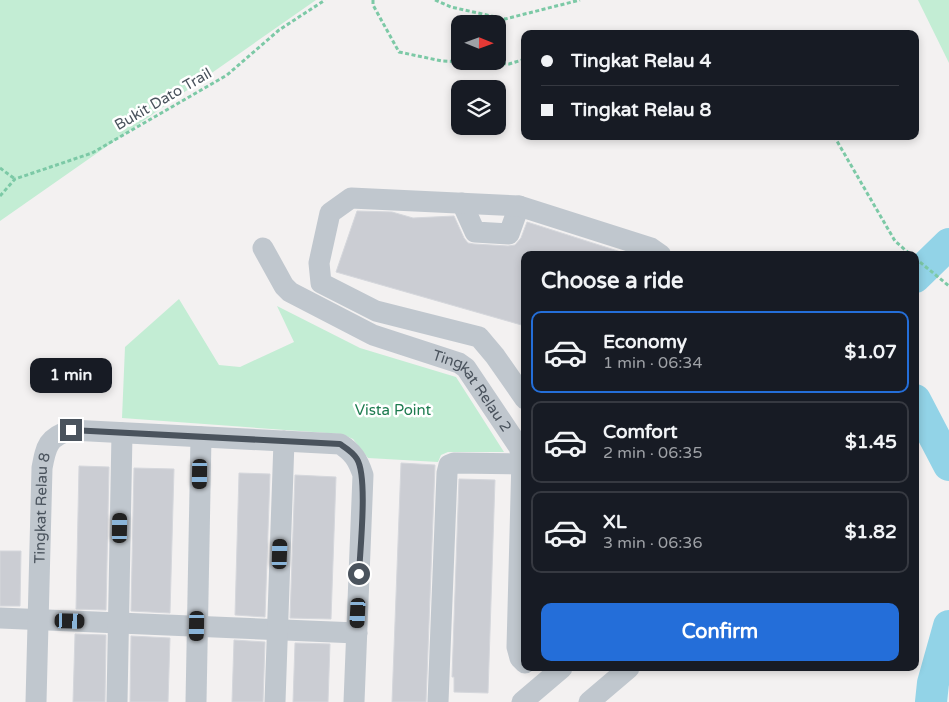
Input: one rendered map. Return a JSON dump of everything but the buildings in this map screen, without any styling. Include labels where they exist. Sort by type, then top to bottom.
[{"type":"street","points":[[521,393],[479,337],[376,311],[321,283],[319,263],[330,213],[351,198],[519,206],[652,248],[656,251]]},
{"type":"street","points":[[462,203],[474,232],[509,234],[519,206]]},
{"type":"street","name":"Tingkat Relau 2","points":[[263,248],[284,286],[290,292],[373,335],[459,363],[466,368],[518,447],[521,460]]},
{"type":"street","name":"Tingkat Relau 8","points":[[36,702],[42,468],[46,447],[57,435],[71,430],[340,444],[350,450],[358,459],[363,475],[354,702]]},
{"type":"street","points":[[117,702],[122,432]]},
{"type":"street","points":[[196,702],[201,436]]},
{"type":"street","points":[[275,702],[284,441]]},
{"type":"street","points":[[438,702],[447,473],[449,465],[454,463],[521,464]]},
{"type":"street","name":"Tingkat Relau 2","points":[[521,540],[517,647],[521,659]]},
{"type":"street","points":[[0,618],[357,633]]},
{"type":"street","points":[[531,671],[543,684]]},
{"type":"street","points":[[522,702],[558,671]]},
{"type":"street","points":[[589,702],[625,671]]},
{"type":"path","name":"Bukit Dato Trail","points":[[0,196],[15,179],[92,153],[227,75],[279,30],[319,1],[325,0]]},
{"type":"path","points":[[373,0],[373,5],[399,52],[442,61],[509,64],[521,60]]},
{"type":"path","points":[[435,0],[451,7],[505,19],[580,0]]},
{"type":"path","points":[[836,140],[895,242],[907,251]]},
{"type":"path","points":[[0,168],[15,179]]},
{"type":"path","points":[[919,261],[949,286]]},
{"type":"green space","points":[[0,0],[316,0],[0,221]]},
{"type":"green space","points":[[918,0],[949,0],[949,63]]},
{"type":"green space","name":"Vista Point","points":[[179,299],[219,365],[240,367],[294,342],[277,306],[360,348],[456,377],[504,452],[448,452],[441,455],[438,462],[368,458],[353,439],[341,434],[122,418],[125,347]]},
{"type":"waterway","points":[[919,273],[949,244]]},
{"type":"waterway","points":[[919,408],[949,465]]},
{"type":"waterway","points":[[931,702],[933,683],[949,626]]},
{"type":"route","points":[[71,430],[340,444],[350,450],[358,459],[363,475],[359,574]]}]
